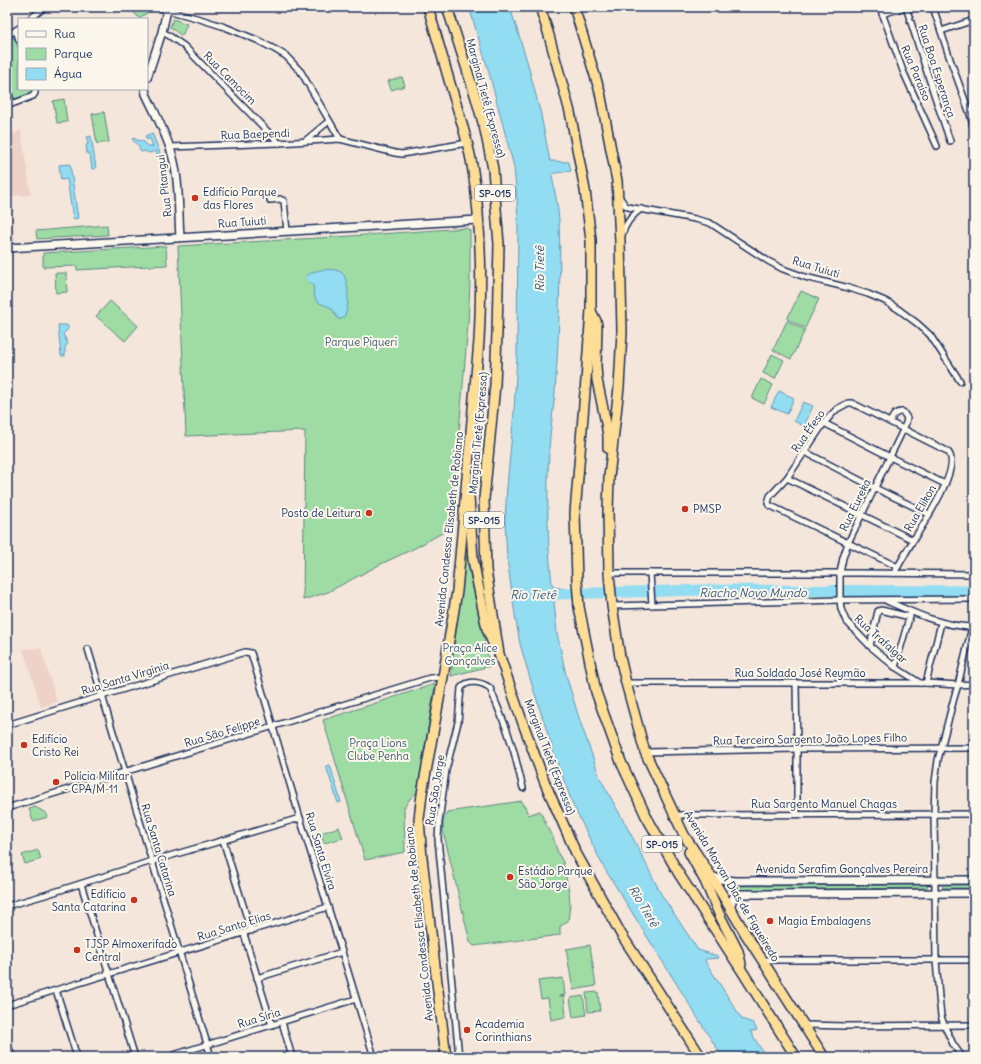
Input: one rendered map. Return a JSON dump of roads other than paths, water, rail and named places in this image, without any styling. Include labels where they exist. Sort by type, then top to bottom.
[{"type":"highway","name":"Avenida Condessa Elisabeth de Robiano","points":[[428,7],[472,164],[476,194],[481,262],[479,341],[456,591],[443,677],[422,794],[420,819],[422,858],[446,1057]]},
{"type":"highway","name":"Marginal Tietê (Expressa)","points":[[447,7],[473,90],[493,169],[499,244],[497,333],[484,499],[486,570],[499,654],[545,783],[576,853],[621,934],[701,1057]]},
{"type":"highway","name":"SP-015","points":[[540,7],[570,112],[585,190],[591,240],[591,310],[575,512],[579,607],[596,692],[621,762],[646,816],[679,874],[796,1057]]},
{"type":"highway","name":"Avenida Morvan Dias de Figueiredo","points":[[575,7],[600,92],[616,174],[618,193],[622,332],[619,387],[608,511],[609,583],[620,657],[626,683],[645,752],[684,835],[824,1057]]},
{"type":"highway","points":[[591,310],[597,326],[596,373],[608,436],[607,472],[610,477]]},
{"type":"highway","points":[[470,438],[472,444],[469,498],[473,560],[487,629],[499,654]]},
{"type":"highway","points":[[684,835],[686,847],[705,881],[720,916],[738,951],[742,971]]},
{"type":"street","points":[[31,18],[45,7]]},
{"type":"street","name":"Rua Paraíso","points":[[880,7],[903,71],[937,146]]},
{"type":"street","points":[[882,14],[906,7]]},
{"type":"street","name":"Rua Boa Esperança","points":[[906,7],[950,141]]},
{"type":"street","points":[[933,7],[972,114],[974,130]]},
{"type":"street","points":[[148,75],[162,32],[164,8],[225,27],[257,40],[286,56],[301,72],[340,140]]},
{"type":"street","points":[[941,31],[946,28],[974,20]]},
{"type":"street","points":[[7,36],[17,29]]},
{"type":"street","name":"Rua Camocim","points":[[162,32],[184,46],[280,143]]},
{"type":"street","points":[[7,88],[9,105],[33,96],[35,90]]},
{"type":"street","name":"Rua Pitangui","points":[[145,90],[170,147],[176,178],[180,237]]},
{"type":"street","points":[[305,141],[329,121]]},
{"type":"street","name":"Rua Baependi","points":[[170,147],[340,140],[402,154],[467,143]]},
{"type":"street","name":"Rua Tuiuti","points":[[618,193],[625,205],[628,207],[710,223],[768,261],[783,269],[805,277],[868,294],[885,301],[918,324],[930,335],[960,381]]},
{"type":"street","points":[[270,200],[284,201],[287,231]]},
{"type":"street","points":[[620,242],[630,218],[641,209]]},
{"type":"street","name":"Rua Tuiuti","points":[[7,248],[478,220]]},
{"type":"street","name":"Rua Éfeso","points":[[848,543],[769,505],[768,502],[770,496],[787,478],[824,423],[837,409],[850,403],[854,404],[903,430]]},
{"type":"street","name":"Rua Eureka","points":[[840,598],[840,573],[848,543],[907,420],[904,413],[898,412],[894,414],[890,422]]},
{"type":"street","points":[[824,423],[945,484]]},
{"type":"street","name":"Rua Elikon","points":[[894,573],[939,498],[945,484],[950,465],[949,453],[903,430]]},
{"type":"street","points":[[805,452],[929,514]]},
{"type":"street","points":[[787,478],[913,540]]},
{"type":"street","points":[[848,543],[898,567]]},
{"type":"street","points":[[609,573],[974,574]]},
{"type":"street","points":[[650,573],[652,605]]},
{"type":"street","points":[[611,603],[652,605],[840,598],[884,600],[974,599]]},
{"type":"street","name":"Rua Trafalgar","points":[[840,598],[841,610],[846,621],[870,646],[895,667],[923,683]]},
{"type":"street","points":[[884,600],[910,614]]},
{"type":"street","points":[[870,646],[878,611],[881,610],[910,614],[941,623],[973,627],[940,748],[936,770],[934,814],[936,960],[941,1016],[953,1044],[962,1057]]},
{"type":"street","points":[[895,667],[910,614]]},
{"type":"street","points":[[923,683],[941,623]]},
{"type":"street","points":[[969,640],[974,645]]},
{"type":"street","name":"Rua Santa Catarina","points":[[88,649],[211,1057]]},
{"type":"street","name":"Rua Santa Virgínia","points":[[7,725],[245,652],[249,653]]},
{"type":"street","name":"Rua Santa Elvira","points":[[249,653],[252,656],[300,818],[374,1057]]},
{"type":"street","name":"Rua São Felippe","points":[[7,808],[430,678],[443,677]]},
{"type":"street","name":"Rua São Jorge","points":[[459,1057],[438,839],[446,770],[458,722],[461,688],[464,684],[480,683],[490,688],[507,730],[523,788]]},
{"type":"street","name":"Rua Soldado José Reymão","points":[[626,683],[923,683],[958,686],[974,684]]},
{"type":"street","points":[[796,683],[798,749],[797,814]]},
{"type":"street","name":"Rua Terceiro Sargento João Lopes Filho","points":[[645,752],[974,748]]},
{"type":"street","name":"Rua Sargento Manuel Chagas","points":[[674,815],[974,814]]},
{"type":"street","points":[[7,906],[152,861],[300,818]]},
{"type":"street","points":[[223,840],[251,931]]},
{"type":"street","name":"Avenida Serafim Gonçalves Pereira","points":[[711,876],[735,881],[974,880]]},
{"type":"street","points":[[81,884],[135,1057]]},
{"type":"street","points":[[730,908],[733,898],[741,894],[974,893]]},
{"type":"street","name":"Rua Santo Elias","points":[[7,1005],[244,934],[328,907]]},
{"type":"street","points":[[244,934],[272,1025]]},
{"type":"street","points":[[257,978],[342,952]]},
{"type":"street","points":[[762,960],[974,960]]},
{"type":"street","points":[[56,990],[77,1057]]},
{"type":"street","name":"Rua Síria","points":[[167,1057],[356,999]]},
{"type":"street","points":[[282,1022],[292,1057]]},
{"type":"street","points":[[805,1025],[974,1025]]},
{"type":"street","points":[[7,1044],[11,1057]]},
{"type":"water","name":"Rio Tietê","points":[[469,7],[510,7],[527,61],[541,115],[550,161],[569,162],[571,171],[555,173],[552,175],[559,220],[560,284],[555,393],[549,450],[548,500],[548,534],[552,584],[554,587],[571,590],[571,598],[555,599],[554,601],[557,633],[566,675],[600,778],[634,840],[661,894],[698,950],[718,956],[719,958],[706,959],[705,961],[742,1019],[753,1023],[757,1030],[750,1031],[766,1057],[723,1057],[603,866],[573,805],[556,759],[520,644],[507,558],[505,522],[517,355],[517,200],[514,167],[488,69]]},
{"type":"water","points":[[152,133],[160,153],[157,155],[156,151],[149,153],[140,151],[139,147],[132,139],[135,138],[136,140],[143,141],[147,146],[153,147],[150,138],[147,140],[145,136]]},
{"type":"water","points":[[91,136],[96,168],[92,169],[90,154],[87,154],[86,145],[88,144],[87,137]]},
{"type":"water","points":[[70,164],[78,218],[73,219],[67,179],[61,180],[59,165]]},
{"type":"water","points":[[320,270],[337,270],[345,277],[348,289],[348,304],[345,316],[342,319],[338,319],[331,308],[316,300],[313,285],[307,281],[307,276]]},
{"type":"water","points":[[58,325],[68,326],[68,329],[63,334],[68,344],[65,347],[65,356],[61,356]]},
{"type":"water","points":[[779,391],[794,398],[787,414],[771,407]]},
{"type":"water","points":[[803,402],[813,406],[804,426],[794,421]]},
{"type":"water","points":[[330,765],[341,802],[338,803],[326,766]]},
{"type":"waterway","name":"Riacho Novo Mundo","points":[[557,594],[703,590],[974,591]]},
{"type":"place","name":"Edifício Parque das Flores","points":[[195,198]]},
{"type":"place","name":"PMSP","points":[[685,509]]},
{"type":"place","name":"Posto de Leitura","points":[[369,513]]},
{"type":"place","name":"Edifício Cristo Rei","points":[[24,745]]},
{"type":"place","name":"Polícia Militar - CPA/M-11","points":[[56,782]]},
{"type":"place","name":"Estádio Parque São Jorge","points":[[510,877]]},
{"type":"place","name":"Edifício Santa Catarina","points":[[134,900]]},
{"type":"place","name":"Magia Embalagens","points":[[770,921]]},
{"type":"place","name":"TJSP Almoxerifado Central","points":[[77,950]]},
{"type":"place","name":"Academia Corinthians","points":[[467,1030]]},
{"type":"park label","name":"Parque Piqueri","points":[[361,342]]},
{"type":"park label","name":"Praça Alice Gonçalves","points":[[470,654]]},
{"type":"park label","name":"Praça Lions Clube Penha","points":[[378,749]]}]
